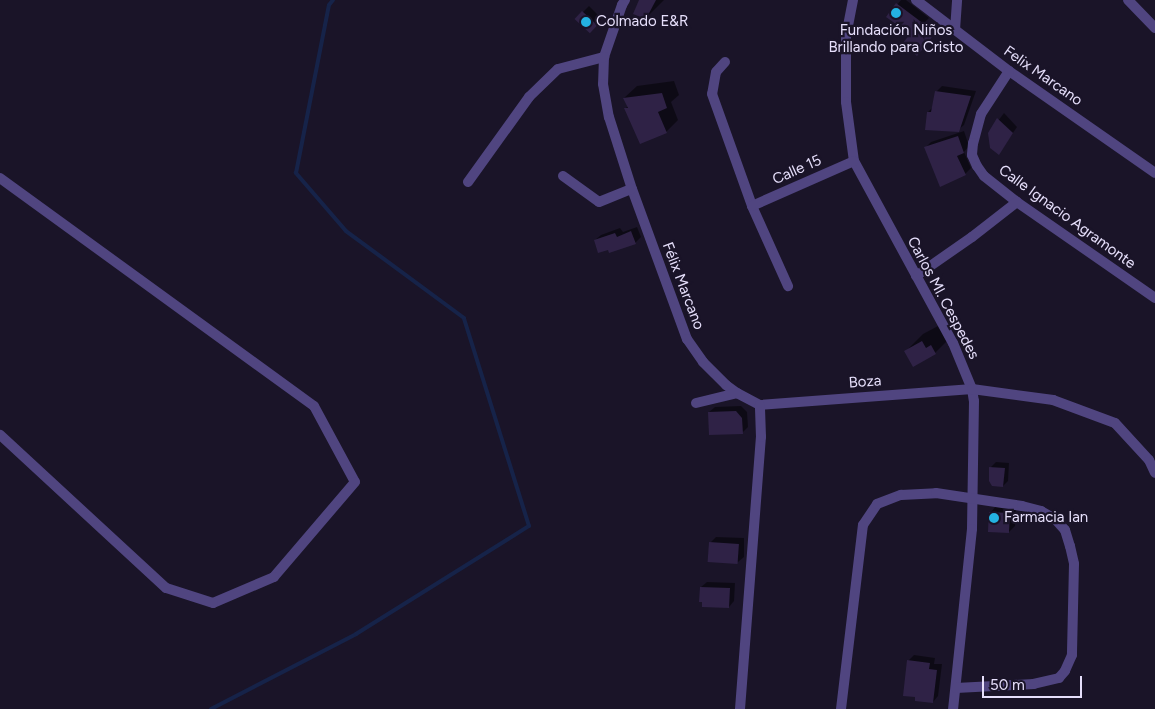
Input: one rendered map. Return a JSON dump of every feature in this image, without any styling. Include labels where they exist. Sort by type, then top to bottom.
[{"type":"street","name":"Félix Marcano","points":[[625,0],[604,57],[603,84],[609,117],[632,189],[687,340],[703,362],[737,393],[760,405]]},
{"type":"street","name":"Carlos Ml. Cespedes","points":[[853,0],[846,35],[846,102],[854,162],[953,343],[972,389],[974,401],[973,497],[953,709]]},
{"type":"street","name":"Felix Marcano","points":[[916,0],[1008,70],[1155,173]]},
{"type":"street","points":[[955,30],[957,0]]},
{"type":"street","points":[[1128,0],[1155,28]]},
{"type":"street","points":[[468,182],[529,97],[558,68],[604,57]]},
{"type":"street","points":[[725,62],[716,72],[712,94],[752,206],[788,286]]},
{"type":"street","name":"Calle Ignacio Agramonte","points":[[1008,70],[981,114],[972,155],[984,176],[1016,202],[1155,298]]},
{"type":"street","name":"Calle 15","points":[[752,206],[854,162]]},
{"type":"street","points":[[562,176],[599,202],[632,189]]},
{"type":"street","points":[[0,178],[314,406],[356,482],[274,577],[213,603],[166,588],[0,435]]},
{"type":"street","points":[[916,276],[972,237],[1016,202]]},
{"type":"street","name":"Boza","points":[[760,405],[972,389],[1054,400],[1115,423],[1149,460],[1155,473]]},
{"type":"street","points":[[696,403],[737,393]]},
{"type":"street","points":[[740,709],[761,437],[760,405]]},
{"type":"street","points":[[841,709],[863,525],[868,514],[877,504],[902,495],[936,492],[973,497],[1041,511],[1055,519],[1065,530],[1074,564],[1072,654],[1065,671],[1059,678],[1051,681],[1005,688],[956,688]]},
{"type":"building","points":[[639,0],[656,0],[646,19],[633,14]]},
{"type":"building","points":[[896,3],[924,24],[921,29],[932,37],[917,56],[903,43],[910,34],[886,17]]},
{"type":"building","name":"Colmado E&R","points":[[582,11],[597,25],[590,33],[574,19]]},
{"type":"building","points":[[935,91],[971,96],[959,132],[925,130],[927,112],[931,112]]},
{"type":"building","points":[[662,93],[667,108],[658,112],[667,133],[640,144],[624,108],[628,108],[623,98]]},
{"type":"building","points":[[997,118],[1013,133],[999,155],[990,148],[988,133]]},
{"type":"building","points":[[958,136],[964,153],[957,156],[966,175],[940,187],[924,147]]},
{"type":"building","points":[[631,231],[636,244],[609,253],[608,250],[598,253],[594,240],[615,233],[617,237]]},
{"type":"building","points":[[922,341],[926,348],[931,345],[936,354],[913,367],[904,351]]},
{"type":"building","points":[[736,411],[742,418],[743,434],[709,435],[708,412]]},
{"type":"building","points":[[989,467],[1005,468],[1003,487],[992,486],[989,481]]},
{"type":"building","points":[[989,512],[1010,513],[1009,533],[988,532]]},
{"type":"building","points":[[709,542],[739,544],[738,564],[708,562]]},
{"type":"building","points":[[700,587],[730,588],[729,608],[702,607],[702,602],[699,602]]},
{"type":"building","points":[[907,660],[930,663],[929,669],[937,670],[933,703],[915,701],[915,697],[903,696]]},
{"type":"waterway","points":[[211,709],[356,634],[529,526],[464,318],[346,231],[296,173],[329,5],[333,0]]},
{"type":"place","name":"Fundación Niños Brillando para Cristo","points":[[896,13]]},
{"type":"place","name":"Colmado E&R","points":[[586,22]]},
{"type":"place","name":"Farmacia Ian","points":[[994,518]]}]
